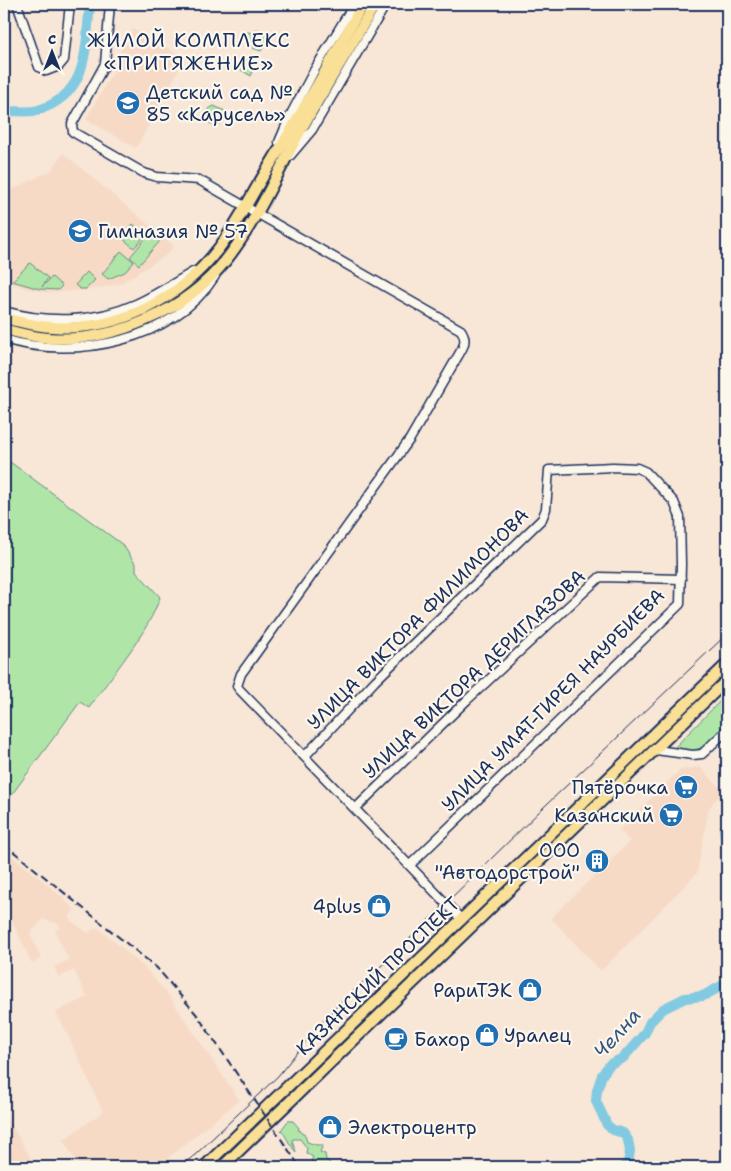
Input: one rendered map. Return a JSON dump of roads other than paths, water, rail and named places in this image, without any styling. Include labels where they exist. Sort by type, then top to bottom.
[{"type":"main road","points":[[4,318],[54,328],[77,327],[118,320],[138,313],[178,290],[193,278],[219,247],[245,206],[296,123],[364,4]]},
{"type":"main road","points":[[4,329],[49,338],[75,338],[123,329],[160,313],[203,283],[226,260],[256,213],[375,4]]},
{"type":"main road","name":"КАЗАНСКИЙ ПРОСПЕКТ","points":[[204,1167],[726,665]]},
{"type":"main road","name":"КАЗАНСКИЙ ПРОСПЕКТ","points":[[222,1167],[727,680]]},
{"type":"main road","points":[[356,1020],[355,1031],[363,1033]]},
{"type":"street","points":[[17,4],[39,67],[46,71],[60,66],[64,60],[70,4]]},
{"type":"street","points":[[255,189],[271,161],[291,114],[314,69],[354,4]]},
{"type":"street","points":[[282,165],[312,130],[386,4]]},
{"type":"street","points":[[110,7],[105,64],[72,124],[73,132],[144,174],[157,177],[197,180],[461,330],[465,337],[462,349],[410,439],[237,682],[239,690],[356,808],[462,920]]},
{"type":"street","points":[[4,339],[39,347],[59,348],[90,346],[138,334],[162,324],[188,307],[206,291],[226,260]]},
{"type":"street","points":[[4,311],[27,317],[52,320],[90,318],[116,312],[136,304],[201,268]]},
{"type":"street","name":"УЛИЦА УМАТ-ГИРЕЯ НАУРБИЕВА","points":[[410,865],[680,604],[680,517],[674,502],[646,472],[637,468],[613,467],[549,470]]},
{"type":"street","name":"УЛИЦА ВИКТОРА ФИЛИМОНОВА","points":[[304,756],[374,681],[542,519],[546,509],[549,470]]},
{"type":"street","name":"УЛИЦА ВИКТОРА ДЕРИГЛАЗОВА","points":[[356,808],[467,700],[600,577],[680,579]]},
{"type":"street","points":[[656,750],[702,754],[727,730]]},
{"type":"waterway","name":"Челна","points":[[4,112],[38,110],[55,103],[67,93],[76,81],[82,67],[90,4]]},
{"type":"waterway","name":"Челна","points":[[727,824],[724,830],[727,851]]},
{"type":"waterway","name":"Челна","points":[[623,1167],[628,1163],[630,1151],[628,1140],[623,1133],[613,1130],[607,1125],[596,1101],[602,1075],[610,1064],[623,1058],[645,1033],[650,1022],[663,1009],[685,998],[703,996],[727,983]]},
{"type":"tram line","points":[[180,1167],[278,1076],[336,1007],[392,956],[546,805],[727,634]]},
{"type":"railway","points":[[4,844],[157,968],[197,1015],[300,1167]]},
{"type":"place","name":"Детский сад № 85 «Карусель»","points":[[128,103]]},
{"type":"place","name":"Гимназия № 57","points":[[80,231]]},
{"type":"place","name":"Пятёрочка","points":[[686,787]]},
{"type":"place","name":"Казанский","points":[[671,815]]},
{"type":"place","name":"ООО \"Автодорстрой\"","points":[[597,861]]},
{"type":"place","name":"4plus","points":[[379,906]]},
{"type":"place","name":"РариТЭК","points":[[530,990]]},
{"type":"place","name":"Уралец","points":[[487,1035]]},
{"type":"place","name":"Бахор","points":[[396,1039]]},
{"type":"place","name":"Электроцентр","points":[[330,1127]]},
{"type":"district","name":"ЖИЛОЙ КОМПЛЕКС «ПРИТЯЖЕНИЕ»","points":[[189,52]]}]
